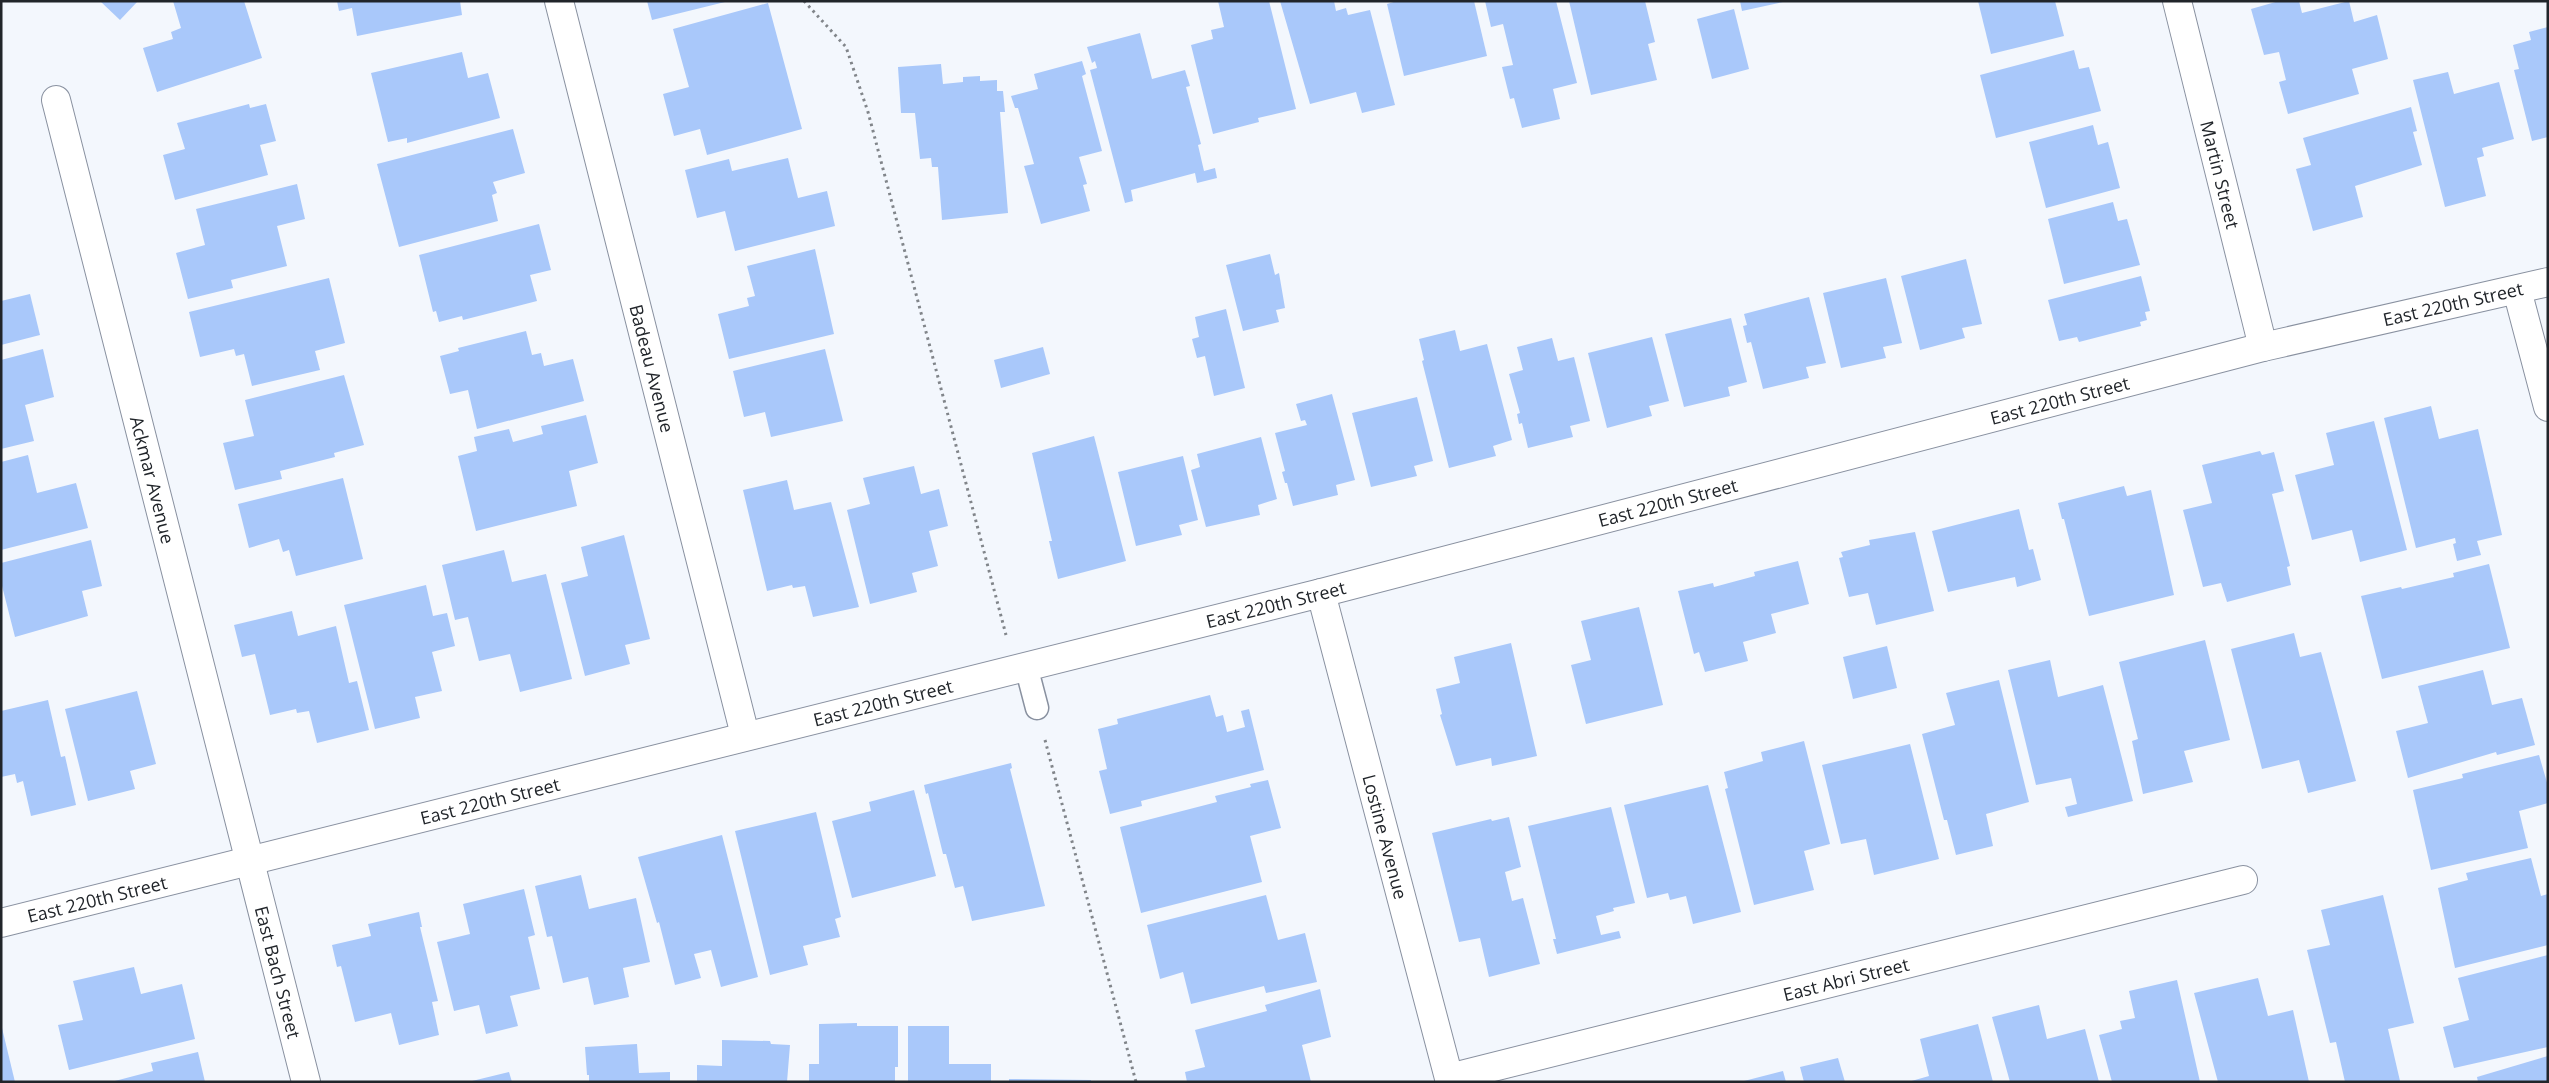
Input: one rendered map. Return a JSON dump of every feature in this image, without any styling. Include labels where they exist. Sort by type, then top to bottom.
[{"type":"street","name":"Badeau Avenue","points":[[559,1],[745,735]]},
{"type":"street","name":"Martin Street","points":[[2177,1],[2263,347]]},
{"type":"street","name":"Ackmar Avenue","points":[[56,100],[250,862]]},
{"type":"street","name":"East 220th Street","points":[[1,923],[250,862],[745,735],[1321,593],[2263,347],[2548,282]]},
{"type":"street","points":[[2517,290],[2548,407]]},
{"type":"street","name":"Lostine Avenue","points":[[1321,593],[1449,1080]]},
{"type":"street","name":"East Bach Street","points":[[250,862],[306,1082]]},
{"type":"street","name":"East Abri Street","points":[[1449,1080],[2243,880]]},
{"type":"lane","points":[[1021,667],[1037,708]]},
{"type":"path","points":[[804,1],[846,47],[868,112],[1021,667]]},
{"type":"path","points":[[1037,708],[1136,1082]]},
{"type":"building","points":[[100,1],[138,1],[120,20]]},
{"type":"building","points":[[173,1],[244,1],[262,58],[157,92],[143,48],[173,39],[171,32],[181,28]]},
{"type":"building","points":[[337,1],[460,1],[462,15],[357,36],[352,8],[339,11]]},
{"type":"building","points":[[647,1],[725,1],[725,2],[652,20]]},
{"type":"building","points":[[1218,1],[1269,1],[1296,109],[1258,118],[1259,122],[1213,134],[1191,45],[1213,39],[1211,30],[1224,27]]},
{"type":"building","points":[[1280,1],[1334,1],[1336,11],[1346,8],[1348,15],[1370,10],[1395,105],[1362,113],[1356,92],[1310,104]]},
{"type":"building","points":[[1397,1],[1474,1],[1487,56],[1404,76],[1387,4]]},
{"type":"building","points":[[1485,1],[1556,1],[1577,83],[1553,89],[1560,119],[1522,128],[1514,98],[1510,99],[1502,67],[1513,65],[1503,24],[1491,27]]},
{"type":"building","points":[[1569,1],[1645,1],[1655,42],[1648,44],[1657,80],[1591,95]]},
{"type":"building","points":[[1740,1],[1783,1],[1783,2],[1742,11]]},
{"type":"building","points":[[1978,1],[2055,1],[2064,36],[1991,54]]},
{"type":"building","points":[[2279,1],[2299,1],[2302,13],[2349,1],[2354,22],[2377,15],[2388,59],[2352,69],[2359,94],[2288,114],[2279,82],[2286,80],[2279,52],[2264,55],[2251,9]]},
{"type":"building","points":[[768,3],[802,129],[707,155],[700,129],[674,136],[663,94],[689,87],[673,29]]},
{"type":"building","points":[[1734,9],[1749,69],[1712,79],[1697,19]]},
{"type":"building","points":[[2548,27],[2548,137],[2532,141],[2514,70],[2519,69],[2513,45],[2531,40],[2529,32]]},
{"type":"building","points":[[1140,33],[1152,79],[1185,70],[1190,86],[1186,87],[1201,144],[1198,145],[1204,171],[1215,168],[1217,178],[1197,183],[1195,173],[1131,190],[1133,201],[1125,203],[1090,70],[1097,68],[1095,61],[1092,63],[1087,47]]},
{"type":"building","points":[[2074,50],[2079,69],[2089,67],[2101,111],[1996,138],[1980,75]]},
{"type":"building","points":[[462,52],[468,78],[488,73],[500,118],[407,143],[407,138],[388,142],[371,73]]},
{"type":"building","points":[[1082,61],[1086,74],[1082,76],[1102,151],[1079,157],[1087,184],[1083,185],[1090,211],[1041,224],[1024,166],[1034,164],[1018,108],[1015,108],[1011,96],[1038,89],[1034,74]]},
{"type":"building","points":[[941,64],[943,84],[963,82],[963,77],[980,76],[980,81],[997,80],[997,91],[1003,91],[1005,112],[1000,112],[1008,213],[942,220],[938,167],[932,167],[931,158],[920,159],[915,113],[901,113],[898,67]]},
{"type":"building","points":[[2448,72],[2454,94],[2499,82],[2514,139],[2482,148],[2484,156],[2477,158],[2486,196],[2445,207],[2413,80]]},
{"type":"building","points":[[249,104],[250,108],[266,104],[276,141],[260,145],[268,175],[175,200],[163,155],[185,149],[177,123]]},
{"type":"building","points":[[2411,107],[2417,131],[2413,132],[2422,165],[2355,186],[2363,217],[2313,231],[2296,169],[2311,165],[2303,138]]},
{"type":"building","points":[[2093,125],[2098,145],[2108,142],[2120,188],[2046,208],[2029,142]]},
{"type":"building","points":[[513,129],[525,173],[493,182],[497,193],[492,195],[498,221],[399,247],[377,164]]},
{"type":"building","points":[[788,158],[798,198],[827,191],[835,226],[735,251],[725,211],[697,218],[685,170],[729,159],[732,171]]},
{"type":"building","points":[[297,184],[305,219],[277,226],[287,266],[231,280],[233,288],[188,299],[176,253],[205,245],[196,209]]},
{"type":"building","points":[[2113,202],[2118,221],[2127,219],[2140,265],[2064,284],[2048,219]]},
{"type":"building","points":[[539,224],[551,270],[530,275],[537,301],[463,320],[462,316],[439,322],[436,311],[433,312],[419,255]]},
{"type":"building","points":[[815,249],[834,334],[729,359],[718,314],[749,306],[747,298],[755,296],[747,266]]},
{"type":"building","points":[[1270,254],[1275,275],[1279,273],[1285,308],[1276,310],[1279,322],[1243,331],[1226,265]]},
{"type":"building","points":[[1966,259],[1982,324],[1962,328],[1965,338],[1920,350],[1901,276]]},
{"type":"building","points":[[2141,276],[2150,311],[2145,312],[2147,320],[2140,322],[2141,326],[2079,342],[2077,337],[2059,341],[2048,300]]},
{"type":"building","points":[[329,278],[345,343],[315,351],[320,370],[252,386],[244,354],[236,356],[234,349],[200,357],[189,312]]},
{"type":"building","points":[[1886,278],[1902,343],[1883,347],[1886,358],[1841,368],[1823,293]]},
{"type":"building","points":[[30,294],[40,335],[1,345],[1,301]]},
{"type":"building","points":[[1809,297],[1826,363],[1806,367],[1809,378],[1763,389],[1751,342],[1747,343],[1743,326],[1747,325],[1744,314]]},
{"type":"building","points":[[1226,309],[1245,388],[1214,396],[1205,356],[1197,358],[1192,339],[1199,337],[1195,317]]},
{"type":"building","points":[[1731,318],[1747,382],[1728,387],[1730,396],[1684,407],[1665,334]]},
{"type":"building","points":[[1455,330],[1460,351],[1487,344],[1512,440],[1493,446],[1496,456],[1449,468],[1422,361],[1424,360],[1419,339]]},
{"type":"building","points":[[526,331],[532,355],[541,353],[544,366],[573,359],[584,401],[477,429],[468,390],[450,394],[440,356],[459,351],[458,348]]},
{"type":"building","points":[[1652,337],[1669,401],[1649,406],[1652,416],[1607,428],[1588,353]]},
{"type":"building","points":[[1552,338],[1558,361],[1574,357],[1590,421],[1570,426],[1573,437],[1528,448],[1522,423],[1519,424],[1517,414],[1520,413],[1509,374],[1523,370],[1517,347]]},
{"type":"building","points":[[1043,347],[1050,374],[1001,388],[994,360]]},
{"type":"building","points":[[43,349],[54,397],[25,405],[34,441],[1,449],[1,360]]},
{"type":"building","points":[[825,349],[843,421],[771,437],[765,412],[744,417],[733,371]]},
{"type":"building","points":[[344,375],[364,445],[334,453],[335,457],[280,471],[282,479],[235,490],[223,443],[254,436],[245,400]]},
{"type":"building","points":[[1332,394],[1355,480],[1336,485],[1338,495],[1293,506],[1282,472],[1285,471],[1275,433],[1307,425],[1305,420],[1301,421],[1296,404]]},
{"type":"building","points":[[1417,397],[1433,461],[1414,466],[1417,476],[1371,487],[1352,413]]},
{"type":"building","points":[[2431,406],[2439,439],[2478,429],[2502,535],[2477,541],[2481,555],[2457,561],[2453,544],[2456,543],[2455,538],[2416,548],[2384,418]]},
{"type":"building","points":[[586,415],[598,463],[569,471],[577,506],[476,531],[458,456],[477,451],[474,437],[509,429],[513,442],[543,434],[541,426]]},
{"type":"building","points":[[2374,421],[2407,550],[2360,562],[2352,530],[2312,540],[2295,475],[2334,465],[2326,433]]},
{"type":"building","points":[[1094,436],[1126,561],[1058,579],[1049,541],[1052,541],[1032,453]]},
{"type":"building","points":[[1261,437],[1277,499],[1258,505],[1260,515],[1206,527],[1191,470],[1200,467],[1197,454]]},
{"type":"building","points":[[2260,451],[2262,455],[2274,452],[2284,491],[2272,494],[2290,566],[2287,567],[2291,585],[2227,602],[2221,583],[2203,587],[2183,510],[2212,503],[2202,465]]},
{"type":"building","points":[[28,455],[37,493],[76,483],[88,528],[1,550],[1,462]]},
{"type":"building","points":[[1183,456],[1198,520],[1179,525],[1182,535],[1136,546],[1118,472]]},
{"type":"building","points":[[914,466],[921,494],[939,489],[948,526],[929,531],[938,566],[912,573],[917,592],[870,604],[847,510],[870,504],[863,478]]},
{"type":"building","points":[[343,478],[363,559],[296,576],[289,550],[283,552],[279,539],[249,548],[238,504]]},
{"type":"building","points":[[787,480],[794,510],[831,502],[859,607],[813,617],[805,586],[793,588],[792,585],[767,591],[743,490]]},
{"type":"building","points":[[2124,486],[2127,496],[2151,490],[2174,595],[2089,616],[2064,519],[2062,519],[2058,503]]},
{"type":"building","points":[[2019,509],[2029,550],[2033,549],[2041,580],[2017,587],[2015,577],[1948,592],[1932,531]]},
{"type":"building","points":[[1915,532],[1934,611],[1876,625],[1868,593],[1849,597],[1839,558],[1843,557],[1841,552],[1870,545],[1869,540]]},
{"type":"building","points":[[624,535],[650,639],[625,645],[630,664],[585,676],[561,583],[588,576],[581,547]]},
{"type":"building","points":[[91,540],[102,586],[82,591],[88,616],[15,637],[1,582],[1,563]]},
{"type":"building","points":[[504,550],[512,582],[546,574],[572,679],[520,692],[510,654],[479,661],[468,617],[455,620],[442,565]]},
{"type":"building","points":[[1798,561],[1809,604],[1771,614],[1776,633],[1743,642],[1748,661],[1705,672],[1699,652],[1694,654],[1678,591],[1713,583],[1714,587],[1755,576],[1754,572]]},
{"type":"building","points":[[2489,564],[2510,648],[2382,679],[2361,596],[2454,577],[2453,573]]},
{"type":"building","points":[[426,585],[433,616],[447,613],[455,646],[432,652],[442,691],[415,697],[420,718],[375,729],[344,605]]},
{"type":"building","points":[[1639,607],[1663,705],[1586,724],[1571,665],[1591,660],[1581,621]]},
{"type":"building","points":[[292,611],[298,636],[336,626],[349,683],[357,681],[369,730],[317,743],[309,711],[297,713],[296,709],[270,715],[255,654],[242,657],[234,625]]},
{"type":"building","points":[[2294,633],[2300,657],[2321,652],[2356,781],[2308,793],[2299,760],[2262,769],[2231,649]]},
{"type":"building","points":[[2205,640],[2230,740],[2184,751],[2193,782],[2143,794],[2132,741],[2138,739],[2119,662]]},
{"type":"building","points":[[1511,643],[1537,756],[1492,766],[1491,758],[1456,766],[1440,715],[1442,714],[1436,689],[1460,683],[1454,657]]},
{"type":"building","points":[[1887,646],[1897,688],[1853,699],[1843,657]]},
{"type":"building","points":[[2050,660],[2058,697],[2103,685],[2133,801],[2068,817],[2065,807],[2077,804],[2071,778],[2036,785],[2008,670]]},
{"type":"building","points":[[2483,670],[2492,705],[2522,698],[2535,745],[2497,755],[2496,752],[2408,778],[2396,731],[2428,723],[2418,686]]},
{"type":"building","points":[[1999,680],[2029,802],[1986,814],[1993,846],[1956,855],[1947,820],[1944,820],[1922,734],[1955,725],[1946,693]]},
{"type":"building","points":[[137,691],[156,764],[130,771],[135,789],[88,801],[65,709]]},
{"type":"building","points":[[1210,695],[1216,717],[1223,715],[1227,732],[1245,727],[1241,711],[1249,709],[1264,770],[1141,801],[1142,806],[1110,814],[1099,771],[1107,769],[1098,729],[1118,724],[1117,719]]},
{"type":"building","points":[[48,700],[61,757],[65,756],[76,805],[31,816],[23,781],[17,783],[15,774],[1,777],[1,711]]},
{"type":"building","points":[[1804,741],[1830,844],[1804,851],[1814,890],[1754,905],[1725,789],[1728,788],[1724,772],[1763,761],[1761,752]]},
{"type":"building","points":[[1910,744],[1939,859],[1874,875],[1866,839],[1841,844],[1822,765]]},
{"type":"building","points":[[2539,755],[2548,786],[2548,803],[2519,811],[2528,848],[2431,870],[2413,790],[2463,778],[2462,774]]},
{"type":"building","points":[[1011,763],[1012,768],[1010,769],[1045,906],[972,921],[963,886],[955,888],[946,854],[943,854],[928,793],[926,794],[924,785]]},
{"type":"building","points":[[1268,780],[1281,828],[1250,836],[1262,882],[1141,913],[1120,827],[1217,802],[1215,796],[1251,787],[1250,784]]},
{"type":"building","points":[[1708,785],[1741,912],[1693,924],[1686,896],[1670,900],[1668,893],[1647,898],[1624,805]]},
{"type":"building","points":[[914,790],[936,876],[852,898],[832,821],[871,811],[869,802]]},
{"type":"building","points":[[1611,807],[1635,903],[1613,908],[1614,911],[1596,916],[1601,935],[1619,931],[1621,938],[1557,954],[1553,939],[1556,939],[1528,826]]},
{"type":"building","points":[[816,812],[841,917],[835,919],[840,937],[803,946],[808,965],[770,975],[735,831]]},
{"type":"building","points":[[1509,817],[1521,867],[1505,872],[1512,901],[1523,898],[1540,964],[1489,977],[1480,938],[1459,942],[1432,833],[1491,819],[1492,821]]},
{"type":"building","points":[[722,835],[758,977],[721,987],[711,950],[694,954],[701,978],[675,985],[659,922],[657,923],[638,857]]},
{"type":"building","points":[[2531,858],[2541,896],[2548,894],[2548,945],[2455,968],[2438,888],[2468,880],[2466,873]]},
{"type":"building","points":[[581,875],[589,909],[636,898],[650,962],[623,968],[629,997],[594,1005],[588,977],[563,983],[552,936],[547,937],[535,886]]},
{"type":"building","points":[[524,889],[535,935],[528,937],[540,989],[510,996],[518,1026],[486,1034],[479,1005],[454,1011],[437,942],[470,934],[463,904]]},
{"type":"building","points":[[1266,895],[1278,940],[1305,933],[1317,982],[1266,993],[1264,986],[1191,1004],[1183,972],[1160,979],[1147,925]]},
{"type":"building","points":[[2383,895],[2414,1023],[2388,1029],[2400,1081],[2345,1082],[2336,1042],[2330,1043],[2307,950],[2330,945],[2321,910]]},
{"type":"building","points":[[419,912],[422,927],[420,927],[438,1001],[432,1002],[439,1035],[399,1045],[391,1013],[355,1022],[341,966],[337,967],[332,945],[371,936],[368,924]]},
{"type":"building","points":[[2548,955],[2548,1047],[2454,1068],[2443,1027],[2469,1020],[2458,978]]},
{"type":"building","points":[[134,967],[141,994],[182,984],[195,1039],[69,1070],[58,1025],[83,1020],[73,981]]},
{"type":"building","points":[[2258,978],[2268,1016],[2293,1010],[2309,1082],[2218,1082],[2194,993]]},
{"type":"building","points":[[2177,980],[2200,1082],[2112,1082],[2099,1035],[2122,1029],[2120,1021],[2135,1018],[2129,991]]},
{"type":"building","points":[[1320,989],[1331,1037],[1302,1045],[1311,1082],[1187,1082],[1185,1072],[1205,1067],[1195,1030],[1267,1011],[1265,1005]]},
{"type":"building","points":[[2039,1005],[2047,1039],[2085,1029],[2099,1082],[2010,1082],[1992,1017]]},
{"type":"building","points":[[857,1023],[857,1026],[898,1026],[898,1067],[895,1067],[895,1082],[809,1082],[809,1064],[819,1064],[819,1024]]},
{"type":"building","points":[[1978,1024],[1993,1082],[1908,1082],[1929,1076],[1920,1039]]},
{"type":"building","points":[[908,1026],[949,1026],[949,1064],[991,1064],[991,1082],[908,1082]]},
{"type":"building","points":[[2,1028],[15,1082],[1,1082]]},
{"type":"building","points":[[722,1040],[770,1041],[771,1044],[790,1045],[787,1082],[697,1082],[697,1065],[722,1066]]},
{"type":"building","points":[[637,1044],[639,1073],[670,1072],[670,1082],[589,1082],[585,1047]]},
{"type":"building","points":[[198,1052],[205,1082],[111,1082],[153,1071],[151,1063]]},
{"type":"building","points":[[2548,1056],[2548,1082],[2478,1082],[2477,1077]]},
{"type":"building","points":[[1838,1058],[1845,1082],[1804,1082],[1800,1067]]},
{"type":"building","points":[[1783,1071],[1786,1082],[1744,1082],[1744,1081]]},
{"type":"building","points":[[509,1072],[512,1082],[472,1082],[472,1081]]},
{"type":"building","points":[[1009,1079],[1091,1080],[1091,1082],[1009,1082]]}]
